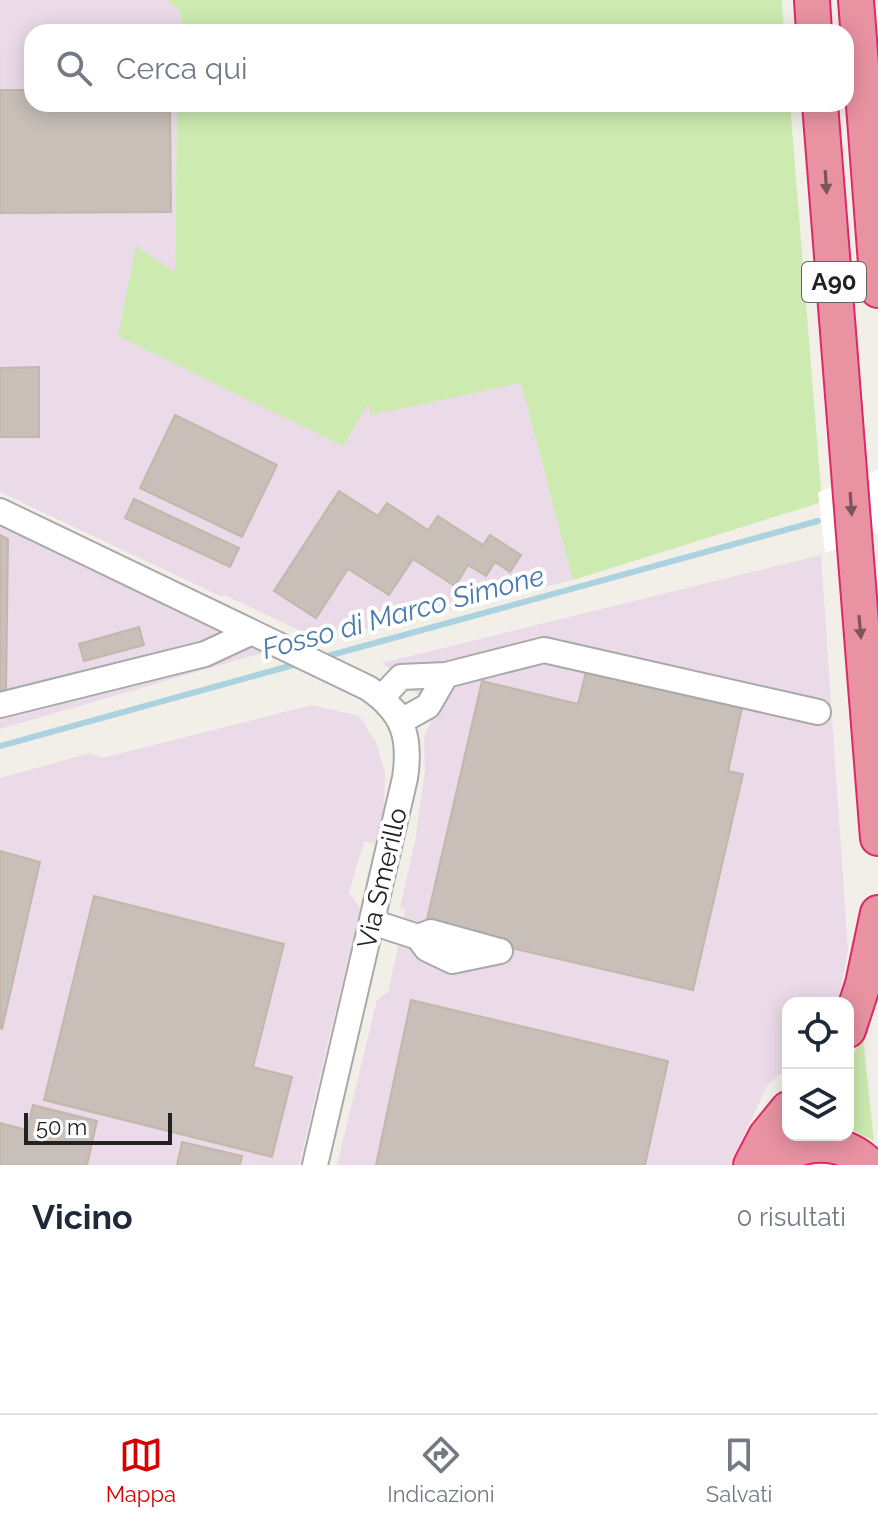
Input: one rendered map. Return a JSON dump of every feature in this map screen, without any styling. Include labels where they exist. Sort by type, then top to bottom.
[{"type":"highway","points":[[812,0],[814,24]]},
{"type":"highway","name":"A90","points":[[856,0],[878,290]]},
{"type":"highway","name":"A90","points":[[821,112],[878,838]]},
{"type":"highway","points":[[854,1012],[878,913]]},
{"type":"highway","points":[[751,1165],[766,1136],[782,1116]]},
{"type":"highway","points":[[773,1165],[794,1150],[816,1145],[840,1146],[869,1165]]},
{"type":"street","name":"Via Smerillo","points":[[0,511],[368,688],[387,704],[405,730],[408,758],[315,1165]]},
{"type":"street","points":[[0,705],[205,654],[250,633]]},
{"type":"street","points":[[387,704],[403,720],[428,706],[446,675],[544,650],[818,712]]},
{"type":"street","points":[[372,922],[418,937]]},
{"type":"shaded area","points":[[0,0],[168,0],[179,11],[182,24],[24,24],[24,112],[177,112],[175,273],[136,247],[369,403],[371,415],[521,382],[573,580],[332,637],[309,639],[305,633],[0,492]]},
{"type":"shaded area","points":[[0,522],[189,613],[262,653],[0,729]]},
{"type":"shaded area","points":[[821,555],[848,951],[839,997],[782,997],[782,1073],[768,1084],[730,1165],[337,1165],[377,1000],[388,992],[396,957],[405,909],[400,908],[415,841],[425,771],[424,736],[435,713],[401,677],[382,663]]},
{"type":"shaded area","points":[[312,705],[359,716],[376,742],[385,772],[384,810],[375,843],[364,842],[349,892],[360,908],[299,1165],[0,1165],[0,778],[90,753],[102,758]]},
{"type":"green space","points":[[168,0],[782,0],[784,24],[182,24],[179,11]]},
{"type":"green space","points":[[177,112],[791,112],[822,502],[573,580],[521,383],[371,415],[368,404],[343,446],[118,336],[136,246],[175,272]]},
{"type":"green space","points":[[863,1038],[874,1141],[854,1131],[854,1053]]},
{"type":"pier","points":[[878,470],[878,533],[825,553],[818,492]]},
{"type":"building","points":[[0,90],[24,90],[24,112],[170,112],[171,212],[0,213]]},
{"type":"building","points":[[39,367],[39,437],[0,437],[0,368]]},
{"type":"building","points":[[175,415],[277,465],[242,537],[140,488]]},
{"type":"building","points":[[339,491],[378,516],[387,503],[428,530],[438,516],[483,545],[490,535],[521,555],[510,572],[495,562],[486,576],[468,565],[455,586],[413,559],[389,595],[348,569],[316,618],[274,591]]},
{"type":"building","points":[[134,499],[239,548],[230,567],[125,518]]},
{"type":"building","points":[[0,535],[8,539],[6,693],[0,693]]},
{"type":"building","points":[[139,627],[144,645],[84,661],[79,644]]},
{"type":"building","points":[[586,672],[742,708],[728,771],[743,774],[693,990],[425,928],[482,681],[578,704]]},
{"type":"building","points":[[0,851],[40,862],[2,1029],[0,1028]]},
{"type":"building","points":[[94,896],[284,944],[253,1067],[292,1077],[272,1157],[44,1100]]},
{"type":"building","points":[[411,1000],[668,1061],[645,1165],[376,1165]]},
{"type":"building","points":[[33,1105],[97,1121],[87,1165],[0,1165],[0,1123],[27,1130]]},
{"type":"building","points":[[182,1142],[242,1156],[240,1165],[177,1165]]},
{"type":"waterway","name":"Fosso di Marco Simone","points":[[324,657],[818,521]]},
{"type":"waterway","name":"Fosso di Marco Simone","points":[[0,746],[297,664]]}]
